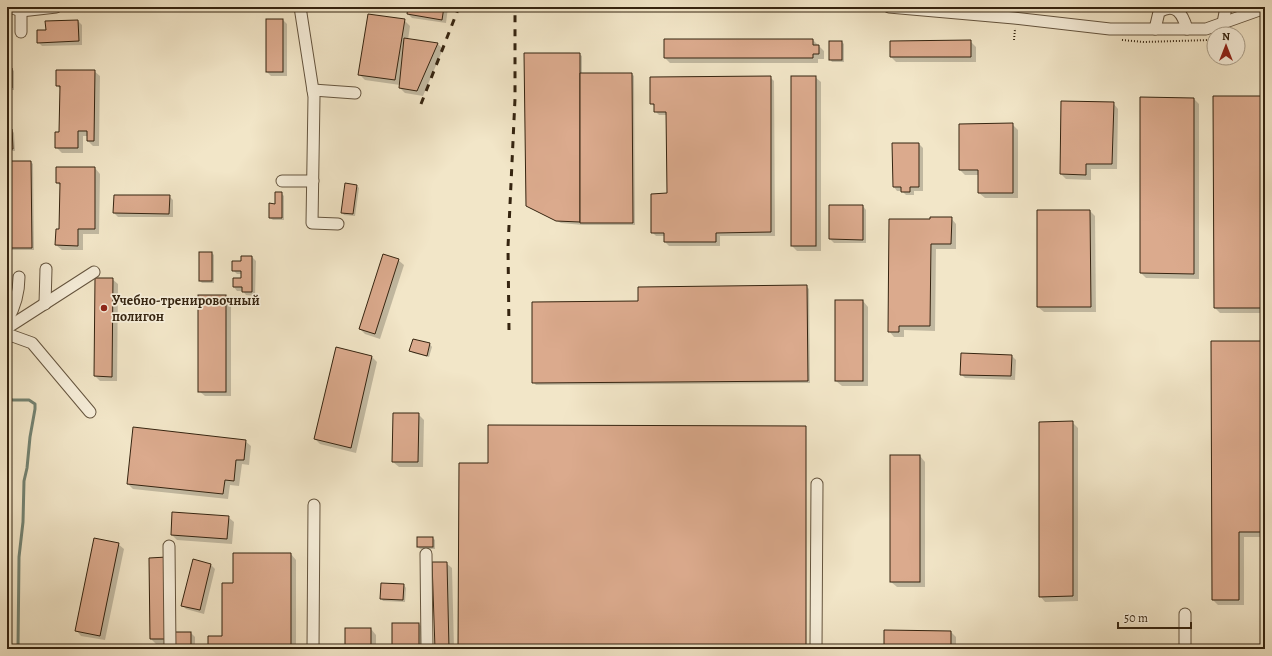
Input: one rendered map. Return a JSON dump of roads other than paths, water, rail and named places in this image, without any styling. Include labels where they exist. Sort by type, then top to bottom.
[{"type":"lane","points":[[21,32],[15,9],[56,7]]},
{"type":"lane","points":[[300,7],[314,97],[312,223],[338,224]]},
{"type":"lane","points":[[889,7],[1155,29],[1206,29],[1265,8]]},
{"type":"lane","points":[[1014,7],[1014,18]]},
{"type":"lane","points":[[1227,7],[1234,19]]},
{"type":"lane","points":[[1223,23],[1227,7]]},
{"type":"lane","points":[[1155,29],[1159,12],[1165,8],[1173,8],[1180,13],[1187,29]]},
{"type":"lane","points":[[313,90],[356,93]]},
{"type":"lane","points":[[282,181],[313,181]]},
{"type":"lane","points":[[45,304],[46,269]]},
{"type":"lane","points":[[7,328],[94,272]]},
{"type":"lane","points":[[7,321],[17,298],[19,277]]},
{"type":"lane","points":[[7,334],[32,343],[90,412]]},
{"type":"lane","points":[[816,649],[817,484]]},
{"type":"lane","points":[[313,649],[314,505]]},
{"type":"lane","points":[[169,546],[170,649]]},
{"type":"lane","points":[[426,554],[427,649]]},
{"type":"lane","points":[[1184,614],[1184,649]]},
{"type":"waterway","points":[[7,399],[29,400],[35,404],[24,481],[23,522],[19,557],[18,649]]},
{"type":"railway","points":[[421,104],[459,7]]},
{"type":"railway","points":[[509,330],[508,247],[515,99],[515,7]]},
{"type":"place","name":"Учебно-тренировочный полигон","points":[[104,308]]}]
